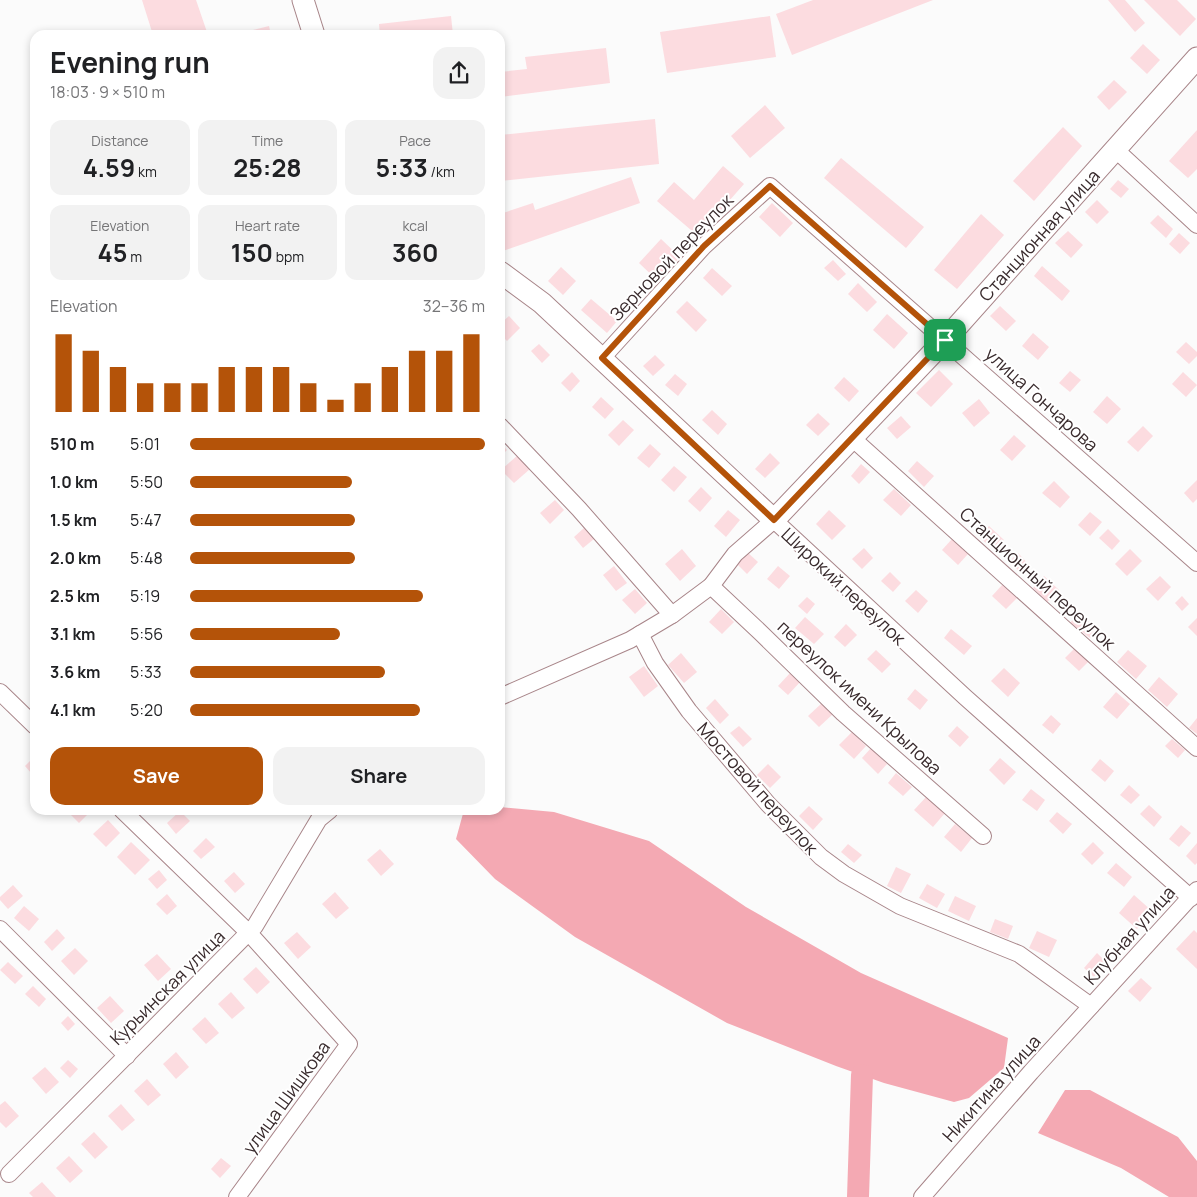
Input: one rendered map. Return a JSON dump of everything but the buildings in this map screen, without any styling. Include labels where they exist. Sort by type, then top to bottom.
[{"type":"main road","points":[[303,0],[312,30]]},
{"type":"main road","name":"Станционная улица","points":[[774,520],[945,340],[1197,58]]},
{"type":"main road","name":"Широкий переулок","points":[[505,276],[542,303],[774,520]]},
{"type":"street","points":[[1116,150],[1197,225]]},
{"type":"street","name":"улица Гончарова","points":[[770,186],[1197,563]]},
{"type":"street","name":"Зерновой переулок","points":[[602,358],[704,246],[770,186]]},
{"type":"street","points":[[505,431],[579,509],[672,615]]},
{"type":"street","name":"Станционный переулок","points":[[852,438],[1197,748]]},
{"type":"street","name":"Станционная улица","points":[[640,634],[672,615],[711,586],[735,554],[774,520]]},
{"type":"street","name":"Широкий переулок","points":[[774,520],[965,697],[1194,894]]},
{"type":"street","name":"переулок имени Крылова","points":[[711,586],[843,713],[983,836]]},
{"type":"street","points":[[505,696],[640,634]]},
{"type":"street","name":"Мостовой переулок","points":[[640,634],[656,663],[689,711],[768,804],[821,857],[844,874],[900,906],[1019,954],[1091,1006]]},
{"type":"street","points":[[0,692],[30,721]]},
{"type":"street","points":[[127,815],[249,932]]},
{"type":"street","name":"Курьинская улица","points":[[9,1174],[255,926],[319,819],[324,815]]},
{"type":"street","name":"Клубная улица","points":[[1091,1006],[1194,894]]},
{"type":"street","points":[[0,929],[127,1056]]},
{"type":"street","name":"улица Шишкова","points":[[236,1197],[349,1044],[249,932]]},
{"type":"street","name":"Никитина улица","points":[[922,1197],[1091,1006]]},
{"type":"shaded area","points":[[505,807],[554,812],[649,841],[746,907],[861,973],[1008,1038],[1004,1068],[969,1098],[954,1102],[884,1083],[727,1023],[575,937],[495,879],[456,839],[463,815],[505,815]]},
{"type":"shaded area","points":[[1065,1090],[1090,1090],[1178,1137],[1197,1161],[1197,1197],[1169,1197],[1121,1168],[1038,1133]]},
{"type":"waterway","points":[[858,1197],[862,1075]]},
{"type":"route","points":[[770,186],[945,340],[774,520],[602,358],[704,246],[770,186]]}]
